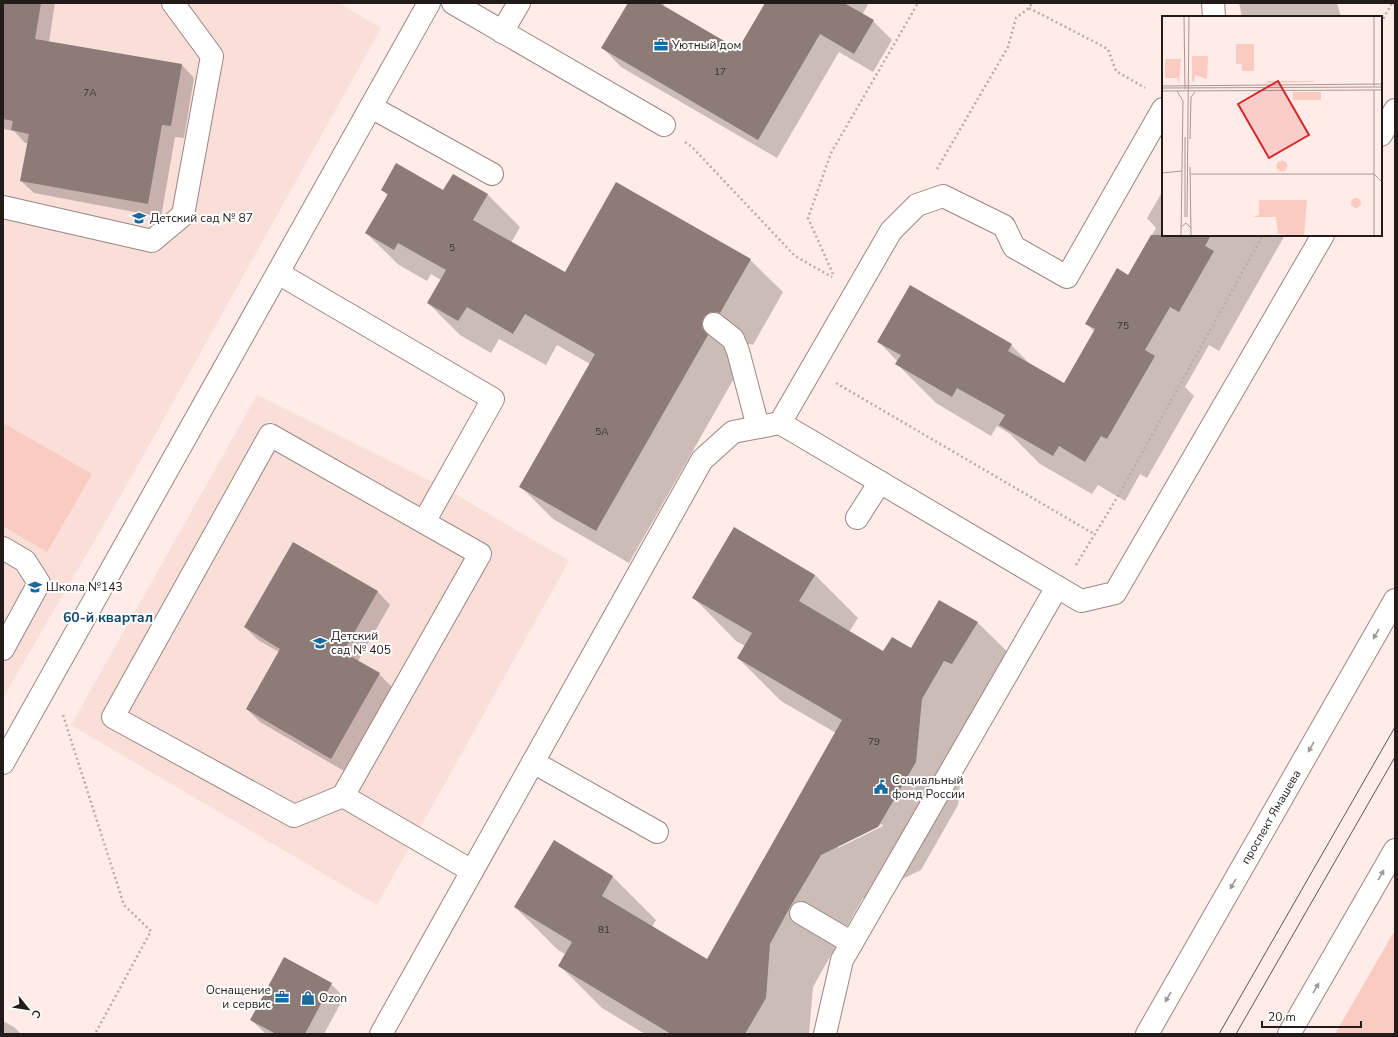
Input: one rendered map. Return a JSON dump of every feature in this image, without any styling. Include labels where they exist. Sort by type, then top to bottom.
[{"type":"main road","points":[[3,207],[152,241],[182,215],[212,56],[173,3]]},
{"type":"main road","points":[[3,763],[429,3]]},
{"type":"main road","points":[[453,3],[664,125]]},
{"type":"main road","points":[[502,32],[519,3]]},
{"type":"main road","points":[[1213,3],[1214,16]]},
{"type":"main road","points":[[371,107],[492,174]]},
{"type":"main road","points":[[1382,133],[1395,110]]},
{"type":"main road","points":[[780,423],[891,231],[917,205],[943,196],[1004,226],[1014,247],[1067,277],[1162,111]]},
{"type":"main road","points":[[381,1034],[702,460],[733,432],[780,423],[1081,601],[1115,593],[1322,236]]},
{"type":"main road","points":[[278,273],[493,399],[424,522]]},
{"type":"main road","points":[[714,324],[733,339],[738,351],[758,427]]},
{"type":"main road","points":[[270,435],[480,554],[343,796],[294,816],[112,717],[270,435]]},
{"type":"main road","points":[[858,518],[880,482]]},
{"type":"main road","points":[[3,548],[25,561],[40,583],[3,649]]},
{"type":"main road","points":[[825,1034],[842,960],[1056,587]]},
{"type":"main road","name":"проспект Ямашева","points":[[1147,1034],[1395,600]]},
{"type":"main road","points":[[533,762],[657,832]]},
{"type":"main road","points":[[343,796],[472,871]]},
{"type":"main road","points":[[1289,1034],[1395,850]]},
{"type":"main road","points":[[800,913],[852,943]]},
{"type":"path","points":[[664,125],[692,146],[794,256],[836,279],[808,218],[831,154],[918,3]]},
{"type":"path","points":[[917,205],[1008,47],[1016,18],[1029,8],[1032,3]]},
{"type":"path","points":[[1382,21],[1392,3]]},
{"type":"path","points":[[1029,8],[1108,50],[1116,71],[1150,91]]},
{"type":"path","points":[[1075,565],[1118,496],[1262,236]]},
{"type":"path","points":[[812,369],[1094,534]]},
{"type":"path","points":[[51,678],[124,905],[151,931],[95,1034]]},
{"type":"shaded area","name":"Детский сад № 87","points":[[3,3],[339,3],[381,28],[132,476],[3,698]]},
{"type":"shaded area","name":"Детский сад № 405","points":[[257,395],[443,487],[569,561],[377,905],[71,725]]},
{"type":"shaded area","points":[[3,423],[92,474],[47,552],[3,526]]},
{"type":"shaded area","points":[[1395,930],[1395,1034],[1335,1034]]},
{"type":"building","points":[[3,3],[41,3],[35,39],[182,64],[171,126],[162,125],[148,204],[20,181],[29,134],[11,130],[13,121],[3,119]]},
{"type":"building","points":[[628,3],[659,3],[738,49],[765,3],[844,3],[874,20],[854,54],[820,34],[758,140],[601,48]]},
{"type":"building","points":[[396,163],[443,190],[453,174],[488,194],[473,220],[565,272],[616,182],[751,259],[720,313],[710,312],[704,317],[702,328],[708,335],[596,531],[519,487],[595,354],[525,314],[513,334],[467,307],[458,321],[427,303],[446,270],[398,243],[394,250],[365,233],[388,194],[381,190]]},
{"type":"building","points":[[1151,235],[1210,236],[1205,246],[1214,251],[1179,312],[1170,307],[1145,350],[1155,356],[1107,439],[1101,436],[1085,462],[1059,446],[1053,456],[999,425],[1005,415],[957,388],[952,397],[895,364],[901,355],[877,342],[910,285],[1012,344],[1008,351],[1064,383],[1095,329],[1085,324],[1117,268],[1128,275]]},
{"type":"building","points":[[734,527],[815,575],[799,601],[883,651],[892,637],[911,648],[939,600],[978,622],[952,664],[944,661],[922,699],[916,762],[878,827],[821,855],[790,907],[770,944],[766,998],[745,1034],[671,1034],[558,966],[572,942],[514,907],[554,840],[613,876],[602,896],[707,959],[842,720],[737,658],[752,633],[692,598]]},
{"type":"building","points":[[293,542],[378,591],[343,652],[380,673],[331,759],[246,709],[280,649],[244,627]]},
{"type":"building","points":[[284,957],[332,983],[305,1034],[276,1034],[250,1020]]},
{"type":"tram line","points":[[1219,1034],[1395,727]]},
{"type":"tram line","points":[[1236,1034],[1395,757]]},
{"type":"place","name":"Уютный дом","points":[[661,45]]},
{"type":"place","name":"Детский сад № 87","points":[[139,218]]},
{"type":"place","name":"Школа №143","points":[[35,587]]},
{"type":"place","name":"Детский сад № 405","points":[[320,643]]},
{"type":"place","name":"Социальный фонд России","points":[[881,787]]},
{"type":"place","name":"Оснащение и сервис","points":[[282,997]]},
{"type":"place","name":"Ozon","points":[[308,998]]},
{"type":"district","name":"60-й квартал","points":[[108,617]]}]
